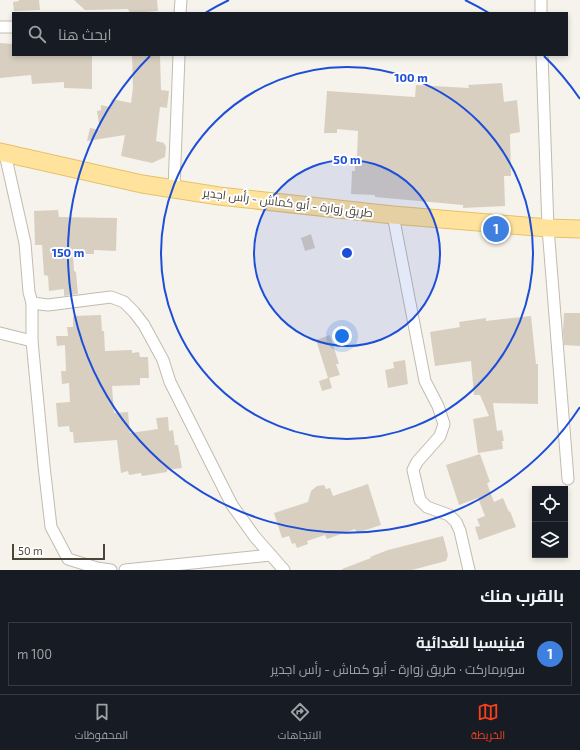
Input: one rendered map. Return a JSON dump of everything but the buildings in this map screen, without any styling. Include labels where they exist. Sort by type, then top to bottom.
[{"type":"main road","name":"طريق زوارة - أبو كماش - رأس اجدير","points":[[2,153],[142,184],[219,196],[393,215],[548,228],[580,229]]},
{"type":"street","points":[[180,12],[181,0]]},
{"type":"street","points":[[541,0],[541,12]]},
{"type":"street","points":[[0,27],[12,27]]},
{"type":"street","points":[[174,189],[178,56]]},
{"type":"street","points":[[542,56],[548,228],[568,479]]},
{"type":"street","points":[[2,153],[25,243],[29,292],[32,304],[32,341],[51,527],[68,559],[97,568],[111,570]]},
{"type":"street","points":[[393,215],[425,381],[438,406],[444,424],[440,436],[417,462],[413,470],[420,500],[427,507],[449,515],[456,522],[460,531],[469,570]]},
{"type":"street","points":[[32,304],[48,305],[111,297],[124,302],[134,312],[144,325],[163,360],[170,382],[232,505],[270,555],[284,570]]},
{"type":"street","points":[[0,333],[32,341]]},
{"type":"street","points":[[125,570],[270,555]]},
{"type":"place","name":"فينيسيا للغدائية","points":[[496,229]]}]
